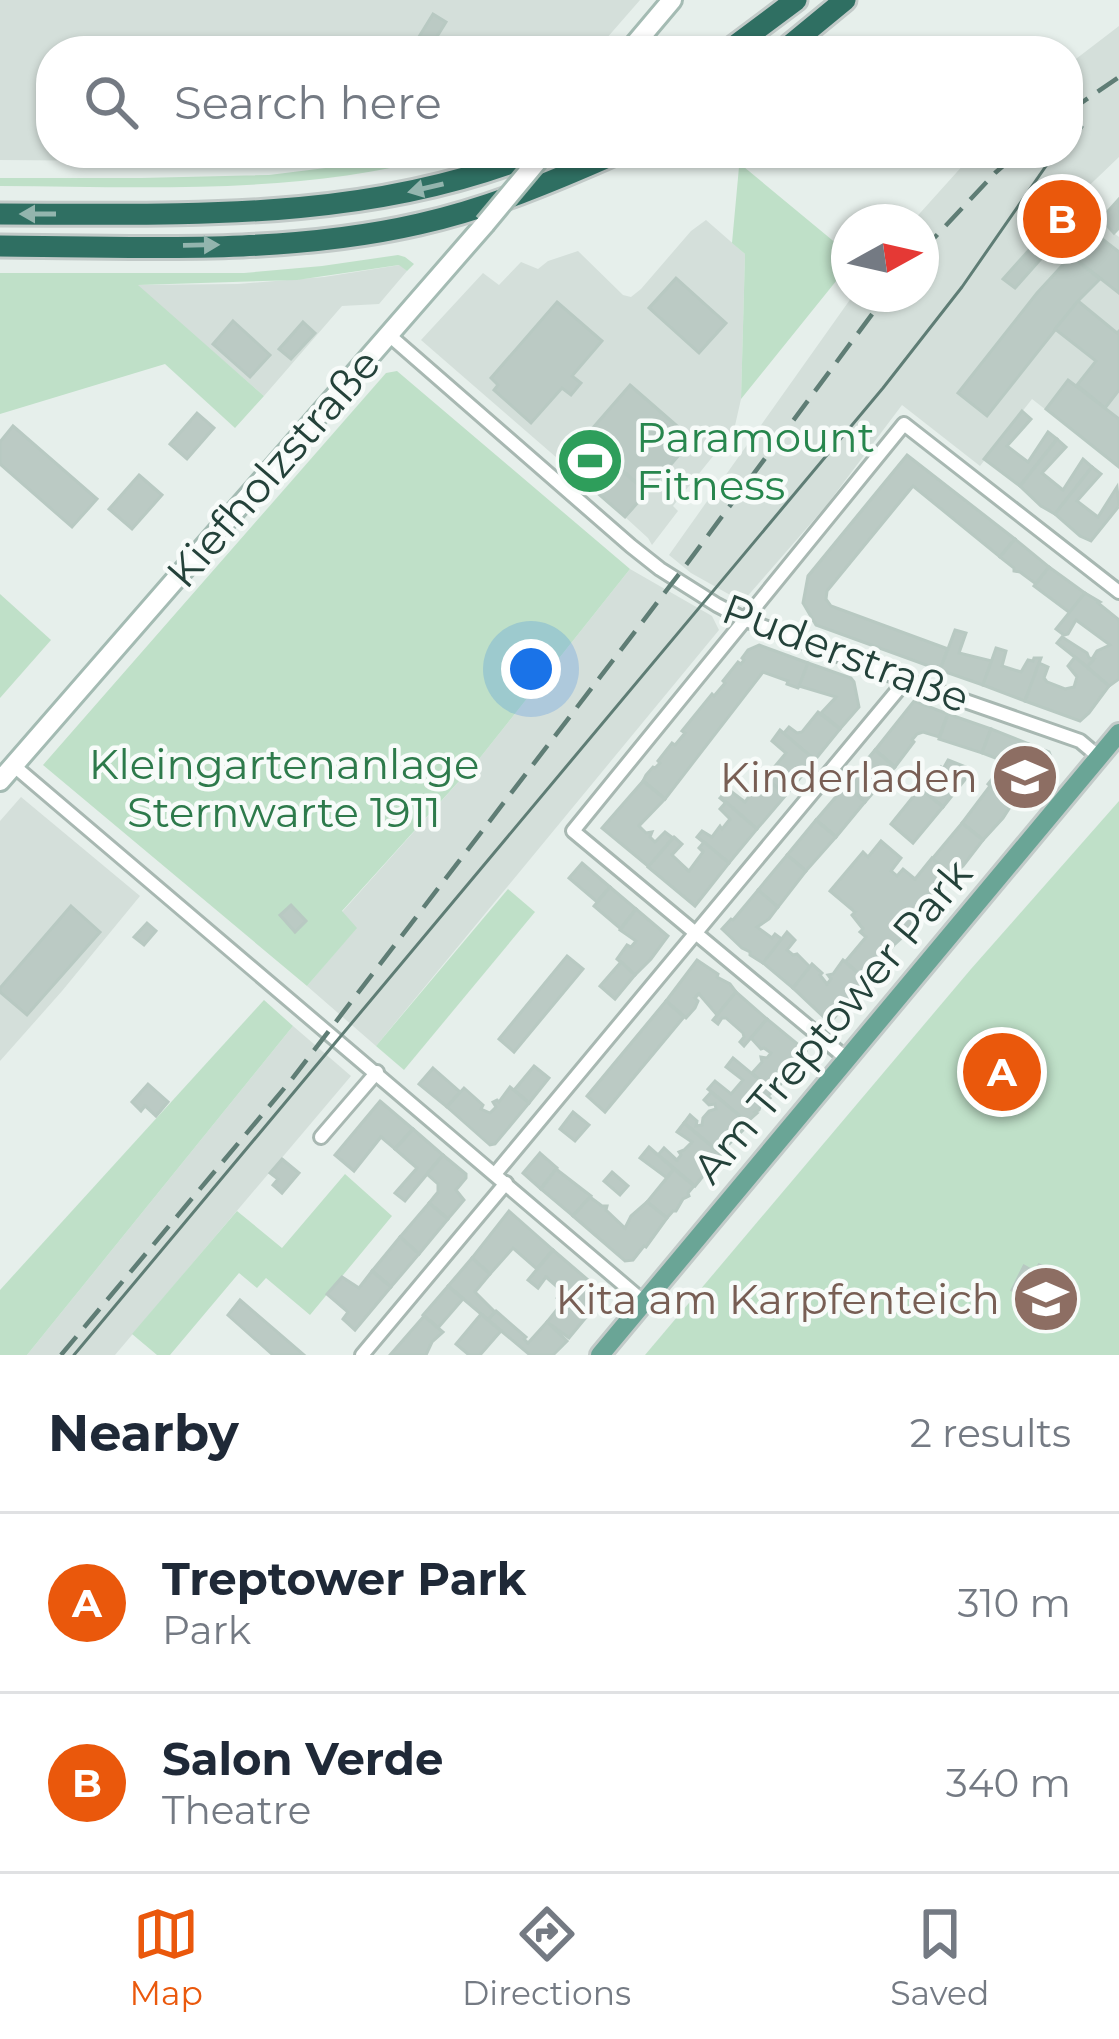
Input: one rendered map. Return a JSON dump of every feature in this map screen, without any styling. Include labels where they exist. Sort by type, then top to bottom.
[{"type":"highway","points":[[748,36],[796,0]]},
{"type":"highway","points":[[801,36],[845,0]]},
{"type":"highway","points":[[0,214],[310,208],[438,186],[500,168]]},
{"type":"highway","points":[[0,246],[242,245],[386,231],[446,218],[578,168]]},
{"type":"main road","name":"Am Treptower Park","points":[[600,1355],[1119,733]]},
{"type":"street","points":[[642,36],[672,0]]},
{"type":"street","name":"Kiefholzstraße","points":[[7,773],[529,168]]},
{"type":"street","name":"Puderstraße","points":[[389,335],[660,569],[717,605],[902,679],[1080,741],[1099,757]]},
{"type":"street","points":[[847,1059],[573,831],[904,424],[1119,592]]},
{"type":"street","points":[[362,1355],[501,1179],[573,1077],[897,692],[902,679]]},
{"type":"street","points":[[7,773],[377,1072],[644,1302]]},
{"type":"street","points":[[321,1137],[377,1072]]},
{"type":"shaded area","points":[[0,0],[640,0],[609,36],[36,36],[36,160],[0,160]]},
{"type":"shaded area","points":[[1119,26],[1119,157],[1073,201],[1119,237],[1119,467],[1032,399],[980,466],[902,405],[826,506],[745,599],[691,573],[669,555],[841,312],[939,312],[939,204],[928,204],[961,168],[1083,168],[1083,54]]},
{"type":"shaded area","points":[[706,220],[745,254],[741,399],[734,430],[673,506],[678,511],[652,545],[421,340],[483,273],[499,285],[521,262],[538,269],[578,251],[623,295],[631,297]]},
{"type":"shaded area","points":[[400,265],[407,271],[379,304],[342,306],[264,396],[136,285],[238,284]]},
{"type":"shaded area","points":[[630,569],[712,616],[719,630],[376,1046],[307,986],[356,928],[342,912],[479,759]]},
{"type":"shaded area","points":[[21,797],[140,896],[0,1061],[0,821]]},
{"type":"shaded area","points":[[293,1026],[351,1076],[115,1355],[27,1355]]},
{"type":"green space","points":[[325,168],[390,168],[330,178],[221,186],[0,186],[0,178],[269,175]]},
{"type":"green space","points":[[739,168],[745,168],[831,239],[831,287],[741,399],[745,254],[732,243]]},
{"type":"green space","points":[[398,255],[414,264],[407,271],[399,265],[297,280],[138,285],[264,396],[235,428],[165,364],[0,414],[0,273],[244,273]]},
{"type":"green space","name":"Kleingartenanlage Sternwarte 1911","points":[[397,371],[630,569],[479,759],[342,911],[357,928],[307,986],[43,765],[386,373]]},
{"type":"green space","points":[[0,594],[51,640],[0,698]]},
{"type":"green space","points":[[1119,801],[1119,1355],[645,1355],[971,969]]},
{"type":"green space","points":[[508,889],[535,912],[404,1070],[376,1046]]},
{"type":"green space","points":[[264,1000],[293,1026],[27,1355],[0,1355],[0,1290]]},
{"type":"green space","points":[[345,1174],[392,1216],[310,1315],[266,1278],[257,1288],[239,1273],[170,1355],[157,1355],[132,1334],[237,1211],[282,1248]]},
{"type":"building","points":[[433,14],[446,22],[437,36],[419,36]]},
{"type":"building","points":[[1119,199],[1119,228],[1114,233],[1101,219]]},
{"type":"building","points":[[1073,201],[1082,209],[1015,288],[1003,279]]},
{"type":"building","points":[[1088,228],[1119,252],[1119,293],[1068,253]]},
{"type":"building","points":[[1071,256],[1100,279],[987,416],[958,393]]},
{"type":"building","points":[[676,278],[726,323],[699,353],[649,308]]},
{"type":"building","points":[[1078,301],[1119,331],[1119,390],[1105,408],[1077,385],[1096,361],[1055,329]]},
{"type":"building","points":[[557,302],[602,341],[572,376],[581,383],[571,395],[562,388],[531,423],[494,390],[498,385],[491,378]]},
{"type":"building","points":[[233,321],[270,355],[250,377],[213,344]]},
{"type":"building","points":[[303,322],[315,333],[291,359],[279,349]]},
{"type":"building","points":[[1068,380],[1119,419],[1119,467],[1046,409]]},
{"type":"building","points":[[630,385],[700,446],[694,453],[686,447],[647,492],[584,438]]},
{"type":"building","points":[[1022,411],[1031,419],[1007,446],[1028,462],[1048,432],[1057,439],[1020,486],[984,459]]},
{"type":"building","points":[[197,413],[214,428],[187,459],[170,444]]},
{"type":"building","points":[[13,426],[97,499],[72,527],[0,464],[0,442]]},
{"type":"building","points":[[584,438],[647,492],[625,517],[563,463]]},
{"type":"building","points":[[1057,439],[1066,447],[1042,473],[1063,490],[1083,459],[1092,467],[1055,514],[1020,486]]},
{"type":"building","points":[[907,455],[1015,539],[1000,557],[913,486],[827,591],[826,599],[831,606],[948,649],[940,670],[816,625],[803,603],[808,576]]},
{"type":"building","points":[[1092,467],[1101,474],[1077,501],[1098,517],[1117,487],[1119,506],[1091,541],[1055,514]]},
{"type":"building","points":[[139,475],[162,495],[132,529],[109,509]]},
{"type":"building","points":[[1015,539],[1049,567],[1036,584],[1000,557]]},
{"type":"building","points":[[1049,567],[1085,593],[1070,613],[1034,586]]},
{"type":"building","points":[[1085,593],[1119,620],[1119,679],[1109,686],[1087,667],[1097,651],[1110,645],[1076,620],[1068,634],[1056,629]]},
{"type":"building","points":[[955,630],[966,633],[959,653],[992,661],[983,685],[940,670]]},
{"type":"building","points":[[1062,637],[1094,659],[1087,667],[1057,643]]},
{"type":"building","points":[[759,645],[808,663],[800,685],[763,672],[665,799],[643,781],[646,775],[685,733],[682,731],[748,650]]},
{"type":"building","points":[[996,648],[1006,651],[1002,666],[1021,672],[1028,660],[1041,658],[1025,701],[983,685]]},
{"type":"building","points":[[1075,657],[1109,686],[1080,721],[1025,701],[1039,663],[1048,667],[1047,682],[1065,689],[1074,687],[1077,677],[1068,666]]},
{"type":"building","points":[[808,663],[854,682],[859,707],[840,729],[821,713],[836,697],[799,686]]},
{"type":"building","points":[[914,701],[948,714],[939,737],[917,734],[895,767],[875,750]]},
{"type":"building","points":[[818,712],[840,729],[815,760],[783,734],[789,727],[802,732]]},
{"type":"building","points":[[948,714],[991,729],[982,753],[939,739]]},
{"type":"building","points":[[991,729],[1049,752],[1051,757],[1012,804],[988,784],[1011,764],[982,753]]},
{"type":"building","points":[[780,730],[815,760],[786,795],[763,776],[786,753],[772,741]]},
{"type":"building","points":[[875,750],[895,767],[865,802],[846,785]]},
{"type":"building","points":[[948,760],[974,773],[943,807],[920,788]]},
{"type":"building","points":[[763,776],[786,795],[757,829],[720,798],[728,789],[745,802]]},
{"type":"building","points":[[643,781],[665,799],[639,826],[652,832],[655,842],[665,832],[673,838],[649,867],[602,828]]},
{"type":"building","points":[[846,785],[865,802],[836,837],[816,820]]},
{"type":"building","points":[[990,786],[1012,804],[983,840],[962,823]]},
{"type":"building","points":[[920,788],[943,807],[913,843],[891,824]]},
{"type":"building","points":[[726,802],[757,829],[729,863],[697,837],[702,831],[712,837],[720,826],[722,829],[730,819],[720,809]]},
{"type":"building","points":[[816,820],[836,837],[806,871],[787,855]]},
{"type":"building","points":[[962,823],[983,840],[952,875],[932,859]]},
{"type":"building","points":[[674,837],[682,844],[672,855],[689,871],[703,852],[699,848],[704,842],[729,863],[695,906],[648,867]]},
{"type":"building","points":[[881,841],[901,858],[891,871],[897,876],[903,869],[915,879],[932,858],[952,875],[919,922],[866,980],[845,962],[866,937],[860,932],[863,929],[852,915],[855,912],[830,891],[863,852],[868,857]]},
{"type":"building","points":[[787,855],[806,871],[778,907],[758,890]]},
{"type":"building","points":[[582,863],[610,887],[597,902],[569,878]]},
{"type":"building","points":[[610,887],[636,909],[621,929],[594,906]]},
{"type":"building","points":[[758,890],[778,907],[757,927],[783,940],[763,963],[722,929]]},
{"type":"building","points":[[291,905],[306,921],[295,932],[280,915]]},
{"type":"building","points":[[71,906],[100,932],[27,1015],[0,988]]},
{"type":"building","points":[[636,909],[668,936],[635,975],[617,959],[636,941],[620,930]]},
{"type":"building","points":[[147,923],[156,931],[144,945],[134,937]]},
{"type":"building","points":[[787,932],[795,940],[787,950],[810,967],[793,988],[763,963]]},
{"type":"building","points":[[567,956],[583,969],[514,1052],[499,1039]]},
{"type":"building","points":[[697,960],[736,992],[717,1015],[699,994],[686,1018],[666,1001]]},
{"type":"building","points":[[843,960],[866,980],[830,1023],[793,988],[812,964],[827,984],[828,975]]},
{"type":"building","points":[[621,962],[635,975],[615,999],[600,986]]},
{"type":"building","points":[[736,992],[767,1019],[744,1046],[740,1042],[743,1033],[726,1018],[718,1024],[713,1020]]},
{"type":"building","points":[[666,1001],[684,1017],[605,1112],[587,1096]]},
{"type":"building","points":[[767,1019],[806,1051],[773,1091],[752,1073],[761,1057],[771,1053],[751,1038]]},
{"type":"building","points":[[733,1058],[773,1091],[747,1122],[708,1089],[715,1081],[731,1094],[743,1080],[726,1067]]},
{"type":"building","points":[[534,1066],[549,1078],[529,1103],[514,1090]]},
{"type":"building","points":[[433,1068],[460,1092],[447,1107],[419,1084]]},
{"type":"building","points":[[148,1084],[168,1102],[156,1116],[132,1102]]},
{"type":"building","points":[[510,1087],[529,1103],[495,1144],[490,1145],[447,1107],[464,1088],[490,1113],[496,1107],[493,1102],[499,1102]]},
{"type":"building","points":[[711,1092],[746,1121],[720,1153],[684,1123],[690,1115],[696,1126],[702,1125],[709,1111],[716,1109],[704,1100]]},
{"type":"building","points":[[380,1101],[413,1129],[395,1149],[381,1137],[354,1171],[335,1155]]},
{"type":"building","points":[[573,1112],[589,1125],[575,1141],[560,1129]]},
{"type":"building","points":[[684,1123],[721,1154],[695,1186],[658,1155],[664,1148],[677,1160],[692,1142],[677,1132]]},
{"type":"building","points":[[413,1129],[443,1155],[405,1201],[395,1193],[417,1168],[395,1149]]},
{"type":"building","points":[[649,1147],[674,1169],[667,1178],[640,1158]]},
{"type":"building","points":[[540,1153],[557,1168],[541,1189],[523,1173]]},
{"type":"building","points":[[443,1155],[466,1174],[456,1190],[464,1200],[448,1219],[429,1203],[438,1184],[427,1174]]},
{"type":"building","points":[[282,1159],[299,1173],[282,1193],[273,1185],[278,1179],[270,1173]]},
{"type":"building","points":[[556,1169],[591,1196],[573,1216],[541,1189]]},
{"type":"building","points":[[674,1169],[694,1186],[667,1218],[647,1202]]},
{"type":"building","points":[[612,1172],[628,1186],[620,1195],[604,1181]]},
{"type":"building","points":[[590,1197],[607,1206],[625,1228],[647,1202],[667,1218],[646,1247],[633,1260],[625,1261],[573,1216]]},
{"type":"building","points":[[429,1203],[448,1219],[419,1254],[400,1237]]},
{"type":"building","points":[[509,1211],[553,1250],[537,1269],[513,1248],[490,1274],[472,1258]]},
{"type":"building","points":[[400,1237],[419,1254],[391,1287],[372,1271]]},
{"type":"building","points":[[553,1250],[601,1291],[602,1297],[569,1338],[547,1322],[559,1307],[557,1298],[562,1291],[546,1277],[538,1288],[528,1280]]},
{"type":"building","points":[[472,1258],[490,1274],[475,1292],[495,1312],[488,1320],[448,1286]]},
{"type":"building","points":[[1039,1265],[1046,1268],[1030,1299],[1012,1290],[1024,1266],[1035,1272]]},
{"type":"building","points":[[372,1271],[391,1287],[355,1330],[343,1319],[348,1312],[327,1294],[342,1277],[359,1288]]},
{"type":"building","points":[[448,1286],[463,1299],[438,1328],[423,1315]]},
{"type":"building","points":[[240,1300],[304,1355],[273,1355],[228,1315]]},
{"type":"building","points":[[496,1311],[528,1343],[547,1322],[567,1341],[553,1355],[530,1355],[488,1320]]},
{"type":"building","points":[[481,1314],[501,1331],[480,1355],[469,1355],[456,1344]]},
{"type":"building","points":[[424,1316],[443,1332],[426,1355],[390,1355]]},
{"type":"tram line","points":[[74,1355],[883,388],[962,287],[1045,168]]},
{"type":"railway","points":[[1083,102],[1119,77]]},
{"type":"railway","points":[[939,233],[1001,168]]},
{"type":"railway","points":[[61,1355],[292,1079],[874,312]]},
{"type":"place","name":"Salon Verde","points":[[1062,219]]},
{"type":"place","name":"Paramount Fitness","points":[[590,461]]},
{"type":"place","name":"Kinderladen","points":[[1025,777]]},
{"type":"place","name":"Treptower Park","points":[[1002,1072]]},
{"type":"place","name":"Kita am Karpfenteich","points":[[1046,1299]]}]
